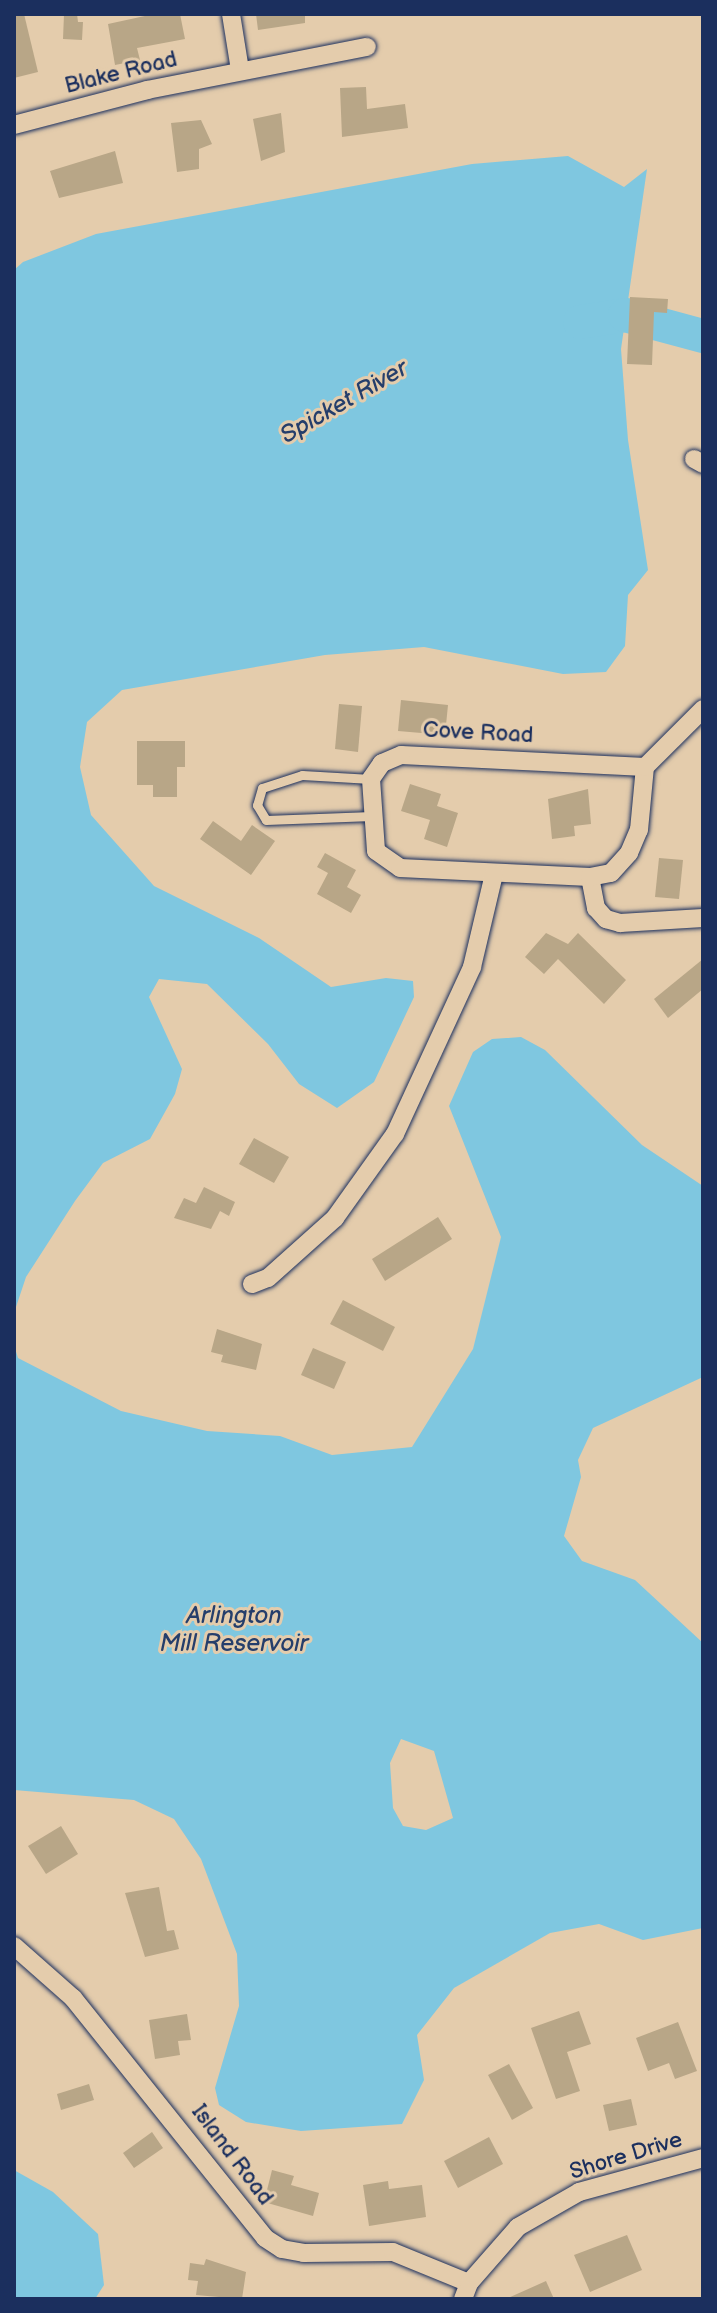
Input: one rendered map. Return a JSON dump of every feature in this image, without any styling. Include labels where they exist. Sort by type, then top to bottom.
[{"type":"street","points":[[231,14],[240,70]]},
{"type":"street","name":"Blake Road","points":[[14,125],[240,70],[367,47]]},
{"type":"street","points":[[371,779],[376,851],[390,865],[494,874],[590,877],[611,873],[635,844],[645,767],[703,709]]},
{"type":"street","name":"Cove Road","points":[[371,779],[391,758],[422,753],[645,767]]},
{"type":"street","points":[[260,1281],[335,1218],[395,1134],[472,967],[494,874]]},
{"type":"street","points":[[590,877],[596,908],[606,919],[634,923],[681,916],[703,918]]},
{"type":"street","name":"Island Road","points":[[14,1946],[73,1998],[265,2238],[282,2249],[304,2253],[393,2252],[466,2291]]},
{"type":"street","name":"Shore Drive","points":[[466,2291],[518,2227],[579,2192],[703,2158]]},
{"type":"lane","points":[[371,779],[302,775],[262,788],[257,805],[266,820],[372,816]]},
{"type":"water","points":[[568,156],[624,187],[647,169],[621,349],[628,440],[648,570],[628,595],[625,646],[606,672],[563,674],[424,647],[325,655],[122,690],[87,722],[80,767],[91,815],[154,886],[259,938],[331,987],[386,978],[413,981],[414,997],[374,1082],[337,1108],[299,1084],[268,1044],[207,984],[159,979],[149,997],[182,1069],[175,1094],[150,1139],[103,1163],[75,1201],[26,1277],[14,1313],[14,270],[23,262],[96,234],[472,164]]},
{"type":"water","name":"Arlington Mill Reservoir","points":[[521,1037],[545,1050],[642,1145],[703,1186],[703,1377],[593,1428],[578,1460],[581,1477],[564,1536],[582,1561],[635,1580],[703,1643],[703,1928],[643,1940],[599,1924],[550,1933],[454,1988],[417,2035],[424,2080],[402,2124],[301,2131],[246,2122],[219,2105],[215,2088],[239,2006],[237,1954],[201,1859],[174,1819],[134,1800],[14,1790],[14,1345],[18,1358],[121,1411],[207,1431],[280,1436],[332,1455],[412,1447],[473,1349],[501,1237],[449,1106],[473,1052],[492,1039]],"holes":[[[401,1739],[434,1751],[453,1818],[426,1830],[403,1826],[393,1808],[390,1763]]]},
{"type":"water","points":[[14,2170],[53,2192],[98,2234],[104,2285],[95,2299],[14,2299]]},
{"type":"building","points":[[14,14],[24,14],[38,72],[14,78]]},
{"type":"building","points":[[64,14],[77,14],[78,22],[83,22],[82,40],[63,39]]},
{"type":"building","points":[[154,14],[180,14],[185,39],[137,48],[140,60],[115,65],[108,24]]},
{"type":"building","points":[[256,14],[305,14],[305,23],[258,30]]},
{"type":"building","points":[[366,87],[367,109],[405,104],[408,128],[342,137],[340,88]]},
{"type":"building","points":[[281,113],[285,152],[261,161],[253,119]]},
{"type":"building","points":[[201,120],[212,144],[199,149],[199,169],[177,172],[171,123]]},
{"type":"building","points":[[115,151],[123,183],[59,198],[50,171]]},
{"type":"building","points":[[630,297],[668,299],[667,313],[654,312],[652,365],[627,364]]},
{"type":"building","points":[[401,700],[448,705],[445,735],[398,731]]},
{"type":"building","points":[[339,704],[362,706],[358,752],[335,749]]},
{"type":"building","points":[[137,741],[185,741],[185,767],[177,767],[177,797],[153,797],[153,785],[137,785]]},
{"type":"building","points":[[410,784],[441,794],[437,806],[458,813],[447,847],[424,839],[430,820],[401,811]]},
{"type":"building","points":[[588,789],[591,824],[574,826],[575,836],[552,839],[548,799]]},
{"type":"building","points":[[213,821],[241,841],[252,825],[275,841],[251,875],[200,839]]},
{"type":"building","points":[[325,853],[356,870],[347,887],[361,895],[351,913],[317,894],[328,873],[317,867]]},
{"type":"building","points":[[659,858],[683,860],[679,899],[655,897]]},
{"type":"building","points":[[546,933],[568,944],[578,933],[626,980],[604,1004],[558,959],[544,974],[525,957]]},
{"type":"building","points":[[703,959],[703,989],[668,1018],[654,999]]},
{"type":"building","points":[[254,1138],[289,1157],[274,1183],[239,1164]]},
{"type":"building","points":[[204,1187],[235,1202],[229,1216],[220,1211],[211,1229],[174,1218],[184,1198],[196,1203]]},
{"type":"building","points":[[438,1217],[452,1239],[385,1281],[372,1259]]},
{"type":"building","points":[[343,1300],[395,1327],[383,1351],[330,1324]]},
{"type":"building","points":[[217,1329],[262,1344],[256,1370],[221,1362],[223,1355],[211,1352]]},
{"type":"building","points":[[313,1348],[346,1362],[334,1389],[301,1375]]},
{"type":"building","points":[[61,1826],[78,1854],[46,1874],[28,1846]]},
{"type":"building","points":[[159,1887],[167,1931],[174,1930],[179,1949],[145,1957],[125,1893]]},
{"type":"building","points":[[579,2011],[591,2044],[567,2052],[580,2091],[556,2099],[531,2028]]},
{"type":"building","points":[[187,2014],[191,2040],[178,2041],[180,2055],[155,2059],[149,2020]]},
{"type":"building","points":[[678,2022],[697,2071],[675,2079],[669,2063],[648,2071],[636,2038]]},
{"type":"building","points":[[509,2064],[533,2108],[512,2120],[488,2075]]},
{"type":"building","points":[[89,2084],[94,2100],[61,2110],[57,2094]]},
{"type":"building","points":[[631,2099],[637,2125],[609,2131],[603,2105]]},
{"type":"building","points":[[152,2132],[163,2148],[134,2168],[123,2153]]},
{"type":"building","points":[[489,2137],[503,2164],[458,2188],[444,2161]]},
{"type":"building","points":[[272,2170],[294,2176],[291,2185],[319,2193],[313,2216],[264,2202]]},
{"type":"building","points":[[388,2181],[389,2189],[422,2185],[426,2217],[369,2226],[363,2185]]},
{"type":"building","points":[[627,2235],[642,2270],[590,2292],[574,2255]]},
{"type":"building","points":[[206,2259],[246,2272],[242,2299],[196,2295],[198,2281],[188,2280],[190,2263],[204,2265]]},
{"type":"building","points":[[546,2281],[554,2299],[506,2299]]},
{"type":"waterway","name":"Spicket River","points":[[580,322],[625,315],[703,336]]}]
